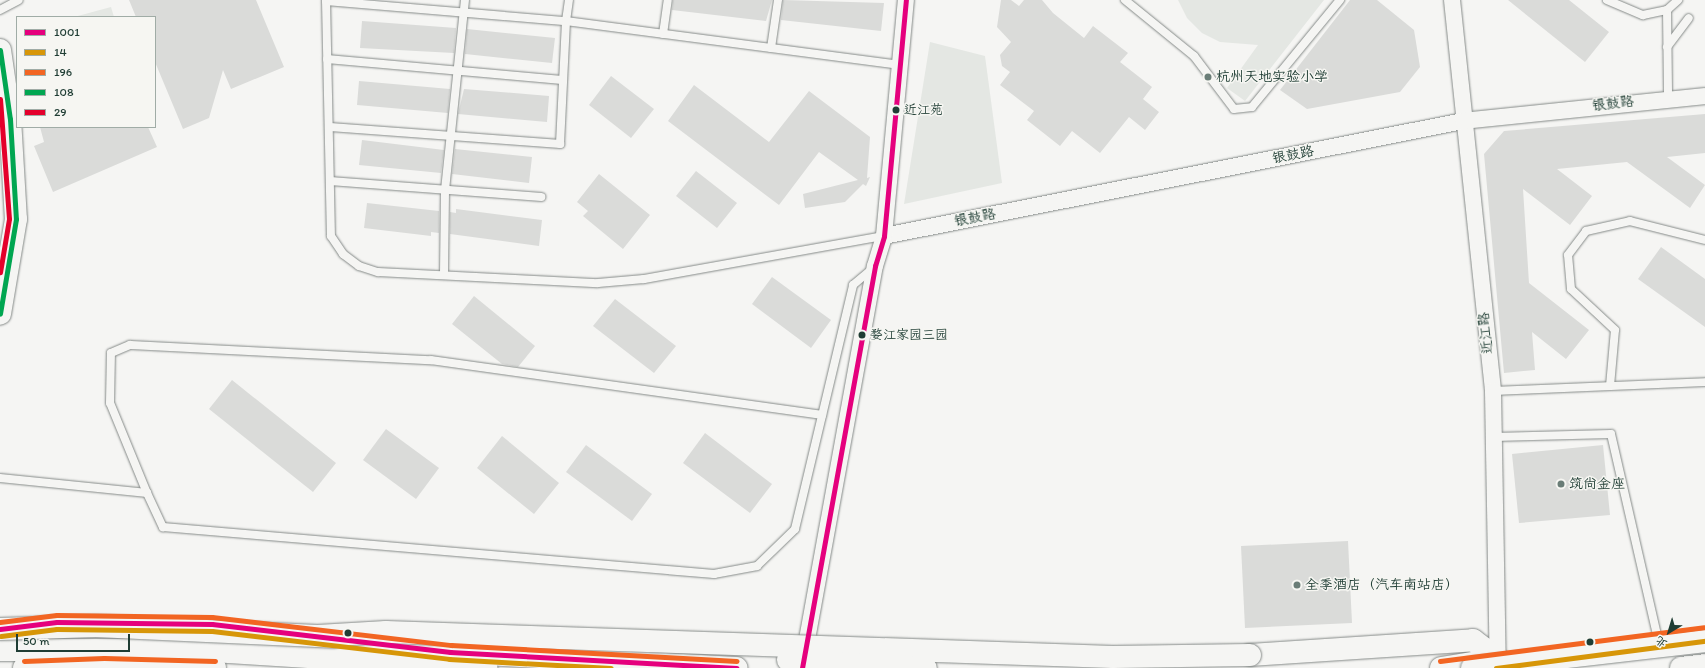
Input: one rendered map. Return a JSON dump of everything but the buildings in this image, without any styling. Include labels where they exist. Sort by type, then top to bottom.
[{"type":"main road","points":[[0,50],[10,119],[16,219],[0,314]]},
{"type":"main road","points":[[0,629],[96,626],[926,668]]},
{"type":"main road","points":[[315,636],[386,632],[1113,657],[1250,656],[1473,640],[1498,664]]},
{"type":"main road","points":[[1441,668],[1498,664],[1705,634]]},
{"type":"main road","points":[[315,636],[450,652],[738,668]]},
{"type":"main road","points":[[1472,668],[1705,641]]},
{"type":"main road","points":[[0,650],[197,650],[486,668]]},
{"type":"main road","points":[[24,668],[104,665],[215,668]]},
{"type":"main road","points":[[1681,668],[1705,665]]},
{"type":"street","points":[[802,668],[875,266],[884,236],[906,0]]},
{"type":"street","name":"近江路","points":[[1452,0],[1463,121],[1493,391],[1498,664]]},
{"type":"street","name":"银鼓路","points":[[884,236],[1463,121],[1668,97],[1705,96]]},
{"type":"lane","points":[[0,10],[19,0]]},
{"type":"lane","points":[[884,236],[644,279],[598,283],[444,273],[378,272],[359,266],[343,254],[331,236],[330,127],[326,0],[566,21],[900,65]]},
{"type":"lane","points":[[444,273],[445,190],[465,0]]},
{"type":"lane","points":[[330,127],[560,144],[562,80],[569,0]]},
{"type":"lane","points":[[663,34],[668,0]]},
{"type":"lane","points":[[771,48],[778,0]]},
{"type":"lane","points":[[1125,0],[1194,56],[1234,109],[1252,107],[1340,0]]},
{"type":"lane","points":[[1607,0],[1643,15],[1667,10],[1678,0]]},
{"type":"lane","points":[[1667,10],[1668,97]]},
{"type":"lane","points":[[1667,47],[1689,18]]},
{"type":"lane","points":[[327,59],[562,80]]},
{"type":"lane","points":[[330,181],[541,197]]},
{"type":"lane","points":[[1610,386],[1615,330],[1571,289],[1568,255],[1586,232],[1630,221],[1705,240]]},
{"type":"lane","points":[[822,415],[431,360],[130,345],[111,353],[110,403],[147,493],[164,527],[714,574],[757,566],[795,529],[822,415],[852,285],[875,266]]},
{"type":"lane","points":[[1493,391],[1705,382]]},
{"type":"lane","points":[[1494,437],[1611,434],[1658,640]]},
{"type":"lane","points":[[0,478],[147,493]]},
{"type":"shaded area","points":[[1178,0],[1324,0],[1245,101],[1227,88],[1258,45],[1220,42],[1202,33],[1187,18]]},
{"type":"shaded area","points":[[111,7],[114,16],[78,16]]},
{"type":"shaded area","points":[[930,42],[985,56],[1002,183],[904,204]]},
{"type":"transit line","name":"1001","points":[[802,668],[875,266],[884,236],[906,0]]},
{"type":"transit line","name":"108","points":[[0,50],[10,119],[16,219],[0,314]]},
{"type":"transit line","name":"29","points":[[0,99],[9,219],[0,272]]},
{"type":"transit line","name":"196","points":[[0,622],[57,615],[212,617],[451,645],[737,661]]},
{"type":"transit line","name":"1001","points":[[0,629],[57,622],[212,624],[450,652],[737,668]]},
{"type":"transit line","name":"196","points":[[1440,661],[1704,627]]},
{"type":"transit line","name":"14","points":[[1,636],[57,629],[212,631],[449,659],[611,668]]},
{"type":"transit line","name":"14","points":[[1496,668],[1705,641]]},
{"type":"transit line","name":"196","points":[[24,661],[104,658],[215,661]]},
{"type":"place","name":"杭州天地实验小学","points":[[1208,77]]},
{"type":"place","name":"近江苑","points":[[896,110]]},
{"type":"place","name":"婺江家园三园","points":[[862,335]]},
{"type":"place","name":"筑尚金座","points":[[1561,484]]},
{"type":"place","name":"全季酒店（汽车南站店）","points":[[1297,585]]}]
